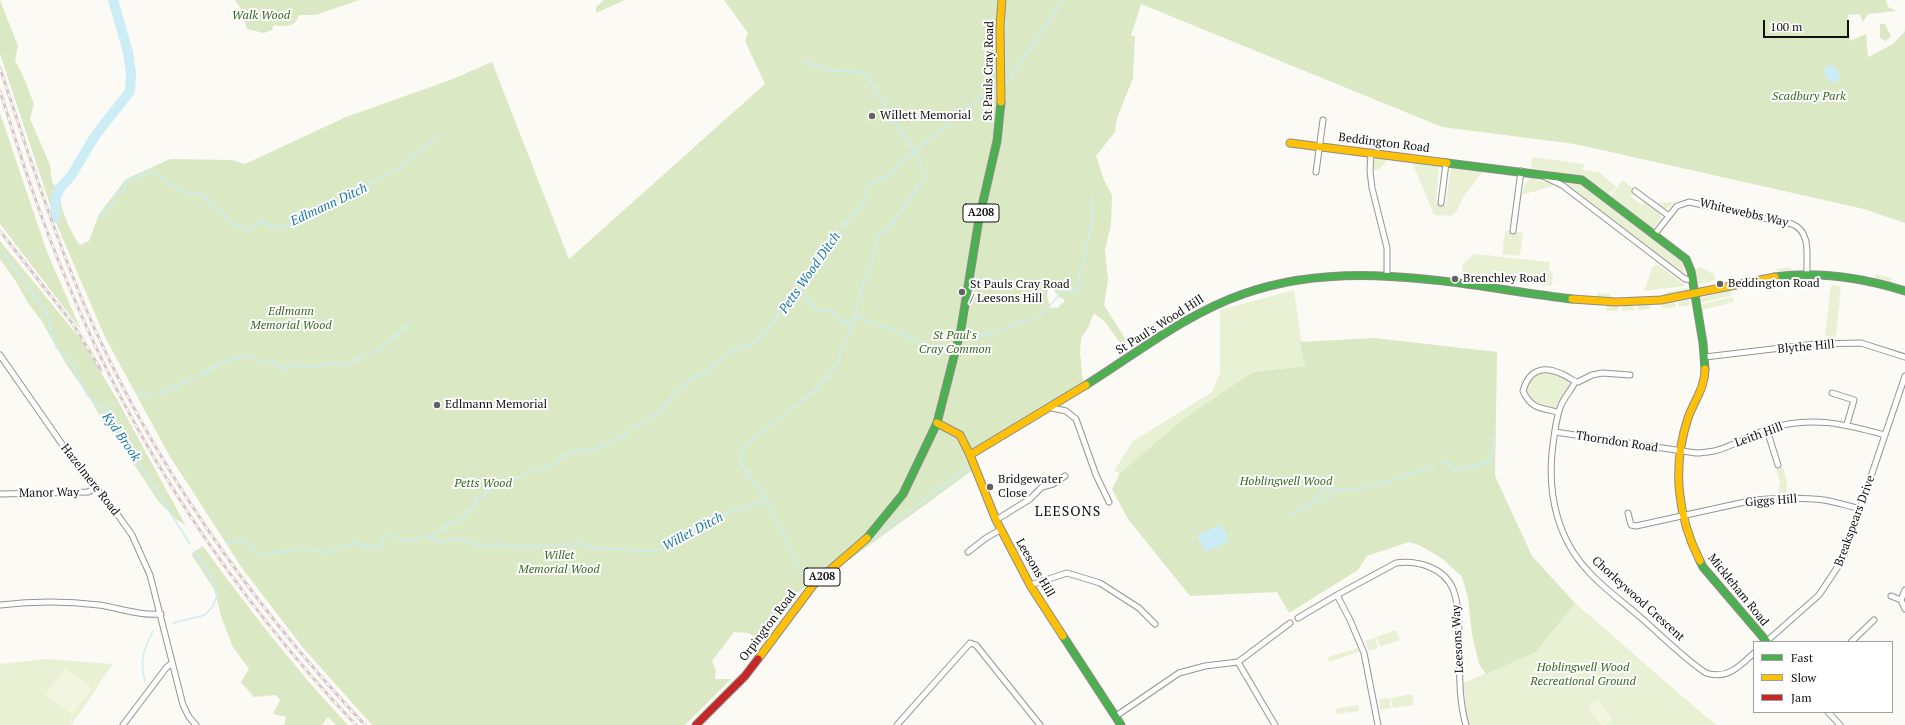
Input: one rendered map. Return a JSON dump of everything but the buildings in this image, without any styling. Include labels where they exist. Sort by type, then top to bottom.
[{"type":"street","name":"St Pauls Cray Road","points":[[937,423],[961,329],[979,219],[997,141],[1001,113],[1000,26],[1002,0]]},
{"type":"street","name":"Beddington Road","points":[[1316,172],[1323,120]]},
{"type":"street","name":"Beddington Road","points":[[1290,143],[1371,152],[1582,180],[1686,259],[1690,266],[1694,295]]},
{"type":"street","points":[[1371,152],[1370,171],[1372,188],[1387,248],[1387,276]]},
{"type":"street","points":[[1441,203],[1446,163]]},
{"type":"street","points":[[1513,231],[1521,172]]},
{"type":"street","name":"Beddington Road","points":[[1538,174],[1562,185],[1685,279],[1692,280]]},
{"type":"street","points":[[1636,191],[1669,216]]},
{"type":"street","name":"Whitewebbs Way","points":[[1654,235],[1680,205],[1692,202],[1795,225],[1803,231],[1806,237],[1806,274]]},
{"type":"street","name":"St Paul's Wood Hill","points":[[970,456],[1052,408],[1181,323],[1221,301],[1286,280],[1305,277],[1345,275],[1387,276],[1590,301],[1626,302],[1694,295],[1762,279],[1806,274],[1862,279],[1905,292]]},
{"type":"street","name":"Mickleham Road","points":[[1694,295],[1705,357],[1705,378],[1688,418],[1679,452],[1678,492],[1682,516],[1703,567],[1766,641]]},
{"type":"street","name":"Blythe Hill","points":[[1705,357],[1815,344],[1860,343],[1905,357]]},
{"type":"street","name":"Hazelmere Road","points":[[0,355],[71,457],[116,511],[132,535],[146,563],[161,614],[183,705],[188,717],[196,725]]},
{"type":"street","points":[[1575,382],[1563,374],[1545,370],[1534,372],[1529,377],[1524,391],[1528,402],[1539,408],[1558,412],[1565,396],[1575,382],[1602,373],[1630,374]]},
{"type":"street","name":"Breakspears Drive","points":[[1768,641],[1815,599],[1830,582],[1845,554],[1905,376]]},
{"type":"street","points":[[1832,392],[1854,400],[1847,424]]},
{"type":"street","points":[[1052,408],[1066,411],[1076,419],[1096,475],[1109,502]]},
{"type":"street","name":"Chorleywood Crescent","points":[[1558,412],[1554,432],[1551,479],[1556,514],[1571,548],[1588,572],[1706,673],[1714,675],[1729,673],[1753,654]]},
{"type":"street","name":"Leith Hill","points":[[1679,452],[1696,453],[1715,451],[1767,430],[1804,422],[1824,421],[1847,424],[1885,435]]},
{"type":"street","name":"Leesons Hill","points":[[937,423],[960,435],[1000,530],[1030,585],[1121,725]]},
{"type":"street","name":"Orpington Road","points":[[696,725],[745,676],[814,584],[864,542],[903,494],[937,423]]},
{"type":"street","points":[[1767,430],[1778,465]]},
{"type":"street","name":"Thorndon Road","points":[[1554,432],[1679,452]]},
{"type":"street","points":[[996,520],[1030,499],[1042,487],[1053,484],[1065,476]]},
{"type":"street","name":"Manor Way","points":[[0,494],[88,492],[96,488]]},
{"type":"street","name":"Giggs Hill","points":[[1628,513],[1631,525],[1636,526],[1754,500],[1786,498],[1824,500],[1861,509]]},
{"type":"street","points":[[968,552],[986,538],[1000,530]]},
{"type":"street","name":"Leesons Way","points":[[1298,618],[1388,566],[1406,562],[1425,565],[1436,570],[1446,578],[1452,588],[1459,610],[1460,683],[1466,725]]},
{"type":"street","points":[[1030,585],[1067,573],[1100,583],[1139,608],[1155,624]]},
{"type":"street","points":[[1901,600],[1905,590]]},
{"type":"street","points":[[1336,595],[1350,620],[1364,653],[1378,725]]},
{"type":"street","points":[[1891,596],[1901,600],[1905,609]]},
{"type":"street","points":[[0,605],[34,602],[74,603],[123,608],[154,615],[161,614]]},
{"type":"street","points":[[1852,641],[1874,620]]},
{"type":"street","points":[[1116,716],[1178,673],[1206,666],[1238,662],[1290,623]]},
{"type":"street","points":[[897,725],[970,643],[976,645],[1040,725]]},
{"type":"street","points":[[1238,662],[1275,725]]},
{"type":"street","points":[[123,725],[166,668],[172,663]]},
{"type":"street","points":[[1829,713],[1840,725]]},
{"type":"green space","name":"Petts Wood","points":[[0,0],[18,46],[15,60],[34,104],[30,119],[50,165],[52,182],[59,193],[66,218],[80,245],[89,241],[99,214],[126,179],[170,159],[232,160],[245,164],[346,117],[450,80],[492,62],[569,259],[765,84],[745,41],[748,33],[724,0],[1886,0],[1888,7],[1896,11],[1868,14],[1863,22],[1860,14],[1848,15],[1850,41],[1866,34],[1868,57],[1893,44],[1905,31],[1905,223],[1864,209],[1575,144],[1442,127],[1141,4],[1131,36],[1135,36],[1133,78],[1117,118],[1115,132],[1096,156],[1104,180],[1112,195],[1111,225],[1105,250],[1108,280],[1104,305],[1128,343],[1124,348],[1105,322],[1094,313],[1088,328],[1081,338],[1080,353],[1083,382],[987,442],[968,457],[973,470],[845,563],[839,557],[800,591],[794,594],[762,641],[748,633],[734,632],[712,661],[716,670],[715,679],[731,679],[685,725],[372,725],[304,649],[242,568],[169,455],[105,337],[56,223],[0,54]],"holes":[[[1052,288],[1059,297],[1064,299],[1064,303],[1061,303],[1058,308],[1053,307],[1051,309],[1047,297],[1048,290]]]},
{"type":"green space","name":"Walk Wood","points":[[235,0],[359,0],[316,15],[299,15],[298,19],[293,24],[286,26],[274,25],[272,30],[264,33],[247,29],[242,11]]},
{"type":"green space","points":[[604,0],[625,0],[596,13],[596,7]]},
{"type":"green space","points":[[1880,24],[1885,24],[1891,36],[1886,41],[1880,38]]},
{"type":"green space","points":[[0,113],[47,252],[81,330],[0,224]]},
{"type":"green space","points":[[1377,157],[1387,158],[1386,162],[1378,170],[1374,170],[1374,160]]},
{"type":"green space","points":[[1532,157],[1584,164],[1583,170],[1599,172],[1616,187],[1609,196],[1582,176],[1531,168]]},
{"type":"green space","points":[[1412,162],[1439,166],[1436,203],[1446,205],[1451,166],[1483,171],[1464,196],[1457,211],[1451,216],[1434,215]]},
{"type":"green space","points":[[1531,178],[1549,183],[1553,186],[1522,195],[1525,183]]},
{"type":"green space","points":[[1554,178],[1581,182],[1682,261],[1685,276]]},
{"type":"green space","points":[[1623,180],[1635,190],[1630,196],[1642,205],[1645,201],[1660,213],[1661,219],[1654,228],[1651,228],[1610,197]]},
{"type":"green space","points":[[1675,202],[1669,208],[1664,210],[1656,203]]},
{"type":"green space","points":[[1505,231],[1523,233],[1520,256],[1502,254]]},
{"type":"green space","points":[[0,241],[83,342],[118,401],[186,526],[176,519],[159,502],[124,449],[104,424],[90,398],[66,364],[41,320],[28,303],[15,280],[0,259]]},
{"type":"green space","points":[[1474,254],[1550,262],[1549,270],[1553,275],[1552,286],[1462,275],[1463,264]]},
{"type":"green space","points":[[1659,265],[1686,286],[1644,291],[1653,266]]},
{"type":"green space","points":[[1700,267],[1714,274],[1715,280],[1701,284],[1696,282],[1694,269]]},
{"type":"green space","points":[[1790,267],[1791,272],[1779,273],[1776,269]]},
{"type":"green space","points":[[1875,274],[1892,278],[1891,282],[1875,279]]},
{"type":"green space","points":[[1831,285],[1841,286],[1836,337],[1825,336]]},
{"type":"green space","points":[[1688,288],[1689,293],[1667,296],[1667,292]]},
{"type":"green space","points":[[1294,290],[1305,366],[1253,372],[1183,419],[1120,473],[1114,471],[1133,441],[1212,392],[1220,373],[1220,310]]},
{"type":"green space","points":[[1731,290],[1732,295],[1701,303],[1700,298]]},
{"type":"green space","points":[[1597,293],[1610,294],[1610,298],[1597,298]]},
{"type":"green space","points":[[1733,297],[1734,302],[1702,310],[1703,304]]},
{"type":"green space","points":[[1688,300],[1691,305],[1679,307],[1678,302]]},
{"type":"green space","points":[[1675,302],[1676,307],[1663,309],[1662,304]]},
{"type":"green space","points":[[1607,305],[1618,305],[1619,311],[1606,311]]},
{"type":"green space","points":[[1633,305],[1634,310],[1622,311],[1622,306]]},
{"type":"green space","points":[[1638,305],[1649,305],[1651,309],[1637,310]]},
{"type":"green space","name":"Hoblingwell Wood","points":[[1374,338],[1497,352],[1495,476],[1532,556],[1575,603],[1536,652],[1486,674],[1479,664],[1472,634],[1468,598],[1462,577],[1443,559],[1419,545],[1409,542],[1367,556],[1358,570],[1289,613],[1277,592],[1190,596],[1128,519],[1112,489],[1120,473],[1183,419],[1253,372],[1305,366],[1300,342]]},
{"type":"green space","points":[[1545,372],[1563,377],[1570,384],[1555,408],[1552,409],[1530,401],[1527,394],[1531,378],[1538,373]]},
{"type":"green space","points":[[1783,467],[1787,481],[1786,493],[1778,493],[1780,482],[1776,469]]},
{"type":"green space","points":[[203,546],[272,638],[328,704],[348,725],[336,725],[328,717],[322,725],[284,725],[286,717],[273,714],[280,700],[276,695],[254,697],[241,682],[249,669],[233,647],[222,619],[214,589],[191,554]]},
{"type":"green space","name":"Hoblingwell Wood Recreational Ground","points":[[1575,603],[1717,725],[1468,725],[1463,683],[1536,652]]},
{"type":"green space","points":[[1396,630],[1400,640],[1380,647],[1376,637]]},
{"type":"green space","points":[[1375,638],[1378,648],[1369,651],[1365,641]]},
{"type":"green space","points":[[1358,648],[1359,652],[1329,662],[1328,657]]},
{"type":"green space","points":[[46,659],[113,664],[71,725],[0,725],[0,664]]},
{"type":"green space","points":[[65,668],[92,688],[72,715],[45,695]]},
{"type":"green space","points":[[1412,694],[1414,705],[1393,708],[1391,698]]},
{"type":"green space","points":[[1390,698],[1391,708],[1380,710],[1379,699]]},
{"type":"green space","points":[[1598,699],[1613,719],[1606,725],[1601,725],[1587,707]]},
{"type":"green space","points":[[1358,705],[1359,711],[1336,714],[1336,709]]},
{"type":"water","points":[[1829,65],[1834,67],[1841,75],[1837,83],[1831,82],[1825,76],[1824,68]]},
{"type":"water","points":[[1221,525],[1229,541],[1205,552],[1197,535]]},
{"type":"waterway","name":"Kyd Brook","points":[[55,218],[56,196],[61,187],[71,176],[95,136],[130,91],[131,74],[128,52],[113,0]]},
{"type":"waterway","name":"Petts Wood Ditch","points":[[1007,82],[1063,0]]},
{"type":"waterway","points":[[803,61],[830,70],[863,73],[867,75],[921,163],[923,178]]},
{"type":"waterway","name":"Petts Wood Ditch","points":[[429,538],[434,533],[442,530],[449,523],[459,521],[474,507],[478,498],[484,496],[485,491],[493,489],[504,482],[510,483],[514,478],[522,477],[527,473],[555,464],[564,456],[572,452],[595,449],[599,446],[609,444],[614,439],[625,436],[628,430],[644,422],[662,410],[676,392],[697,375],[709,372],[711,366],[735,349],[750,346],[752,342],[759,340],[779,314],[793,301],[791,298],[795,292],[802,288],[812,273],[819,255],[828,248],[845,222],[854,215],[855,210],[863,204],[869,184],[891,175],[897,166],[998,83]]},
{"type":"waterway","name":"Edlmann Ditch","points":[[100,216],[106,214],[107,208],[113,206],[116,194],[124,191],[126,181],[153,171],[168,183],[185,192],[201,193],[210,204],[224,214],[232,224],[249,230],[261,222],[277,227],[288,225],[296,220],[312,215],[319,210],[335,206],[341,201],[361,192],[383,176],[402,168],[407,161],[441,134]]},
{"type":"waterway","points":[[801,571],[767,500],[742,465],[740,454],[744,446],[817,389],[836,365],[852,325],[863,284],[871,266],[876,248],[876,240],[881,232],[891,226],[921,182]]},
{"type":"waterway","points":[[1036,317],[1050,306],[1061,291],[1078,291],[1079,271],[1084,263],[1092,219],[1091,197]]},
{"type":"waterway","name":"Edlmann Ditch","points":[[56,208],[60,207]]},
{"type":"waterway","name":"Kyd Brook","points":[[2,250],[46,312],[56,347],[72,364],[87,395],[111,418],[190,544]]},
{"type":"waterway","points":[[800,291],[817,310],[833,311],[840,321],[852,325]]},
{"type":"waterway","points":[[855,316],[897,332]]},
{"type":"waterway","points":[[1003,329],[1030,319]]},
{"type":"waterway","points":[[371,353],[379,350],[410,323]]},
{"type":"waterway","points":[[963,339],[978,337],[998,330]]},
{"type":"waterway","points":[[902,334],[950,354],[955,337]]},
{"type":"waterway","points":[[199,376],[224,361],[250,355],[261,363],[274,362],[285,369],[299,364],[312,368],[332,363],[344,366],[365,355]]},
{"type":"waterway","points":[[160,394],[193,378]]},
{"type":"waterway","points":[[137,393],[154,396]]},
{"type":"waterway","points":[[107,413],[107,409],[114,403]]},
{"type":"waterway","points":[[1441,464],[1448,462],[1454,470],[1490,462],[1493,451],[1493,438]]},
{"type":"waterway","points":[[870,541],[969,466]]},
{"type":"waterway","points":[[1318,500],[1315,497],[1321,492],[1330,488],[1340,490],[1367,487],[1434,466]]},
{"type":"waterway","points":[[1297,511],[1318,500],[1322,502],[1338,491]]},
{"type":"waterway","name":"Willet Ditch","points":[[226,543],[240,540],[247,541],[259,555],[292,551],[303,547],[310,551],[318,550],[325,553],[355,543],[373,548],[378,547],[382,543],[384,537],[390,535],[410,542],[424,536],[437,541],[460,539],[479,545],[501,544],[527,547],[567,544],[573,547],[579,543],[598,549],[628,549],[635,552],[660,550],[669,543],[719,516],[767,500]]},
{"type":"waterway","points":[[1289,514],[1294,512]]},
{"type":"waterway","name":"Kyd Brook","points":[[173,623],[205,615],[213,606],[217,595],[209,573],[195,551]]},
{"type":"waterway","points":[[803,573],[814,576]]},
{"type":"waterway","name":"Kyd Brook","points":[[145,681],[142,667],[143,655],[153,631]]},
{"type":"railway","points":[[0,68],[39,185],[71,273],[109,360],[139,417],[205,526],[242,578],[281,629],[322,678],[365,725]]},
{"type":"railway","points":[[0,91],[39,209],[66,279],[122,400],[155,459],[190,516],[228,571],[268,624],[311,676],[356,725]]},
{"type":"railway","points":[[0,231],[73,324],[101,370]]},
{"type":"traffic: fast","points":[[867,538],[903,494],[937,423],[961,329],[979,219],[997,141],[1001,102]]},
{"type":"traffic: fast","points":[[1447,163],[1582,180],[1686,259],[1691,271],[1703,343],[1705,369]]},
{"type":"traffic: fast","points":[[1086,385],[1162,335],[1202,312],[1243,294],[1283,283],[1324,277],[1365,275],[1407,277],[1572,299]]},
{"type":"traffic: fast","points":[[1775,277],[1791,275],[1824,275],[1873,282],[1905,291]]},
{"type":"traffic: fast","points":[[1700,561],[1703,567],[1766,641]]},
{"type":"traffic: fast","points":[[1063,636],[1121,725]]},
{"type":"traffic: slow","points":[[1001,102],[1000,26],[1002,0]]},
{"type":"traffic: slow","points":[[1290,143],[1447,163]]},
{"type":"traffic: slow","points":[[1572,299],[1616,302],[1661,300],[1775,277]]},
{"type":"traffic: slow","points":[[1700,561],[1686,526],[1679,491],[1679,472],[1683,436],[1688,418],[1705,376],[1705,369]]},
{"type":"traffic: slow","points":[[970,455],[1086,385]]},
{"type":"traffic: slow","points":[[937,423],[960,435],[970,455],[996,520],[1030,585],[1063,636]]},
{"type":"traffic: slow","points":[[758,659],[814,584],[867,538]]},
{"type":"traffic: jam","points":[[696,725],[745,676],[758,659]]},
{"type":"place","name":"Willett Memorial","points":[[872,116]]},
{"type":"place","name":"Brenchley Road","points":[[1455,279]]},
{"type":"place","name":"Beddington Road","points":[[1720,284]]},
{"type":"place","name":"St Pauls Cray Road / Leesons Hill","points":[[962,292]]},
{"type":"place","name":"Edlmann Memorial","points":[[437,405]]},
{"type":"place","name":"Bridgewater Close","points":[[990,487]]},
{"type":"district","name":"LEESONS","points":[[1068,512]]},
{"type":"park label","name":"Scadbury Park","points":[[1809,97]]},
{"type":"park label","name":"Edlmann Memorial Wood","points":[[291,319]]},
{"type":"park label","name":"St Paul's Cray Common","points":[[955,343]]},
{"type":"park label","name":"Willet Memorial Wood","points":[[559,563]]}]
